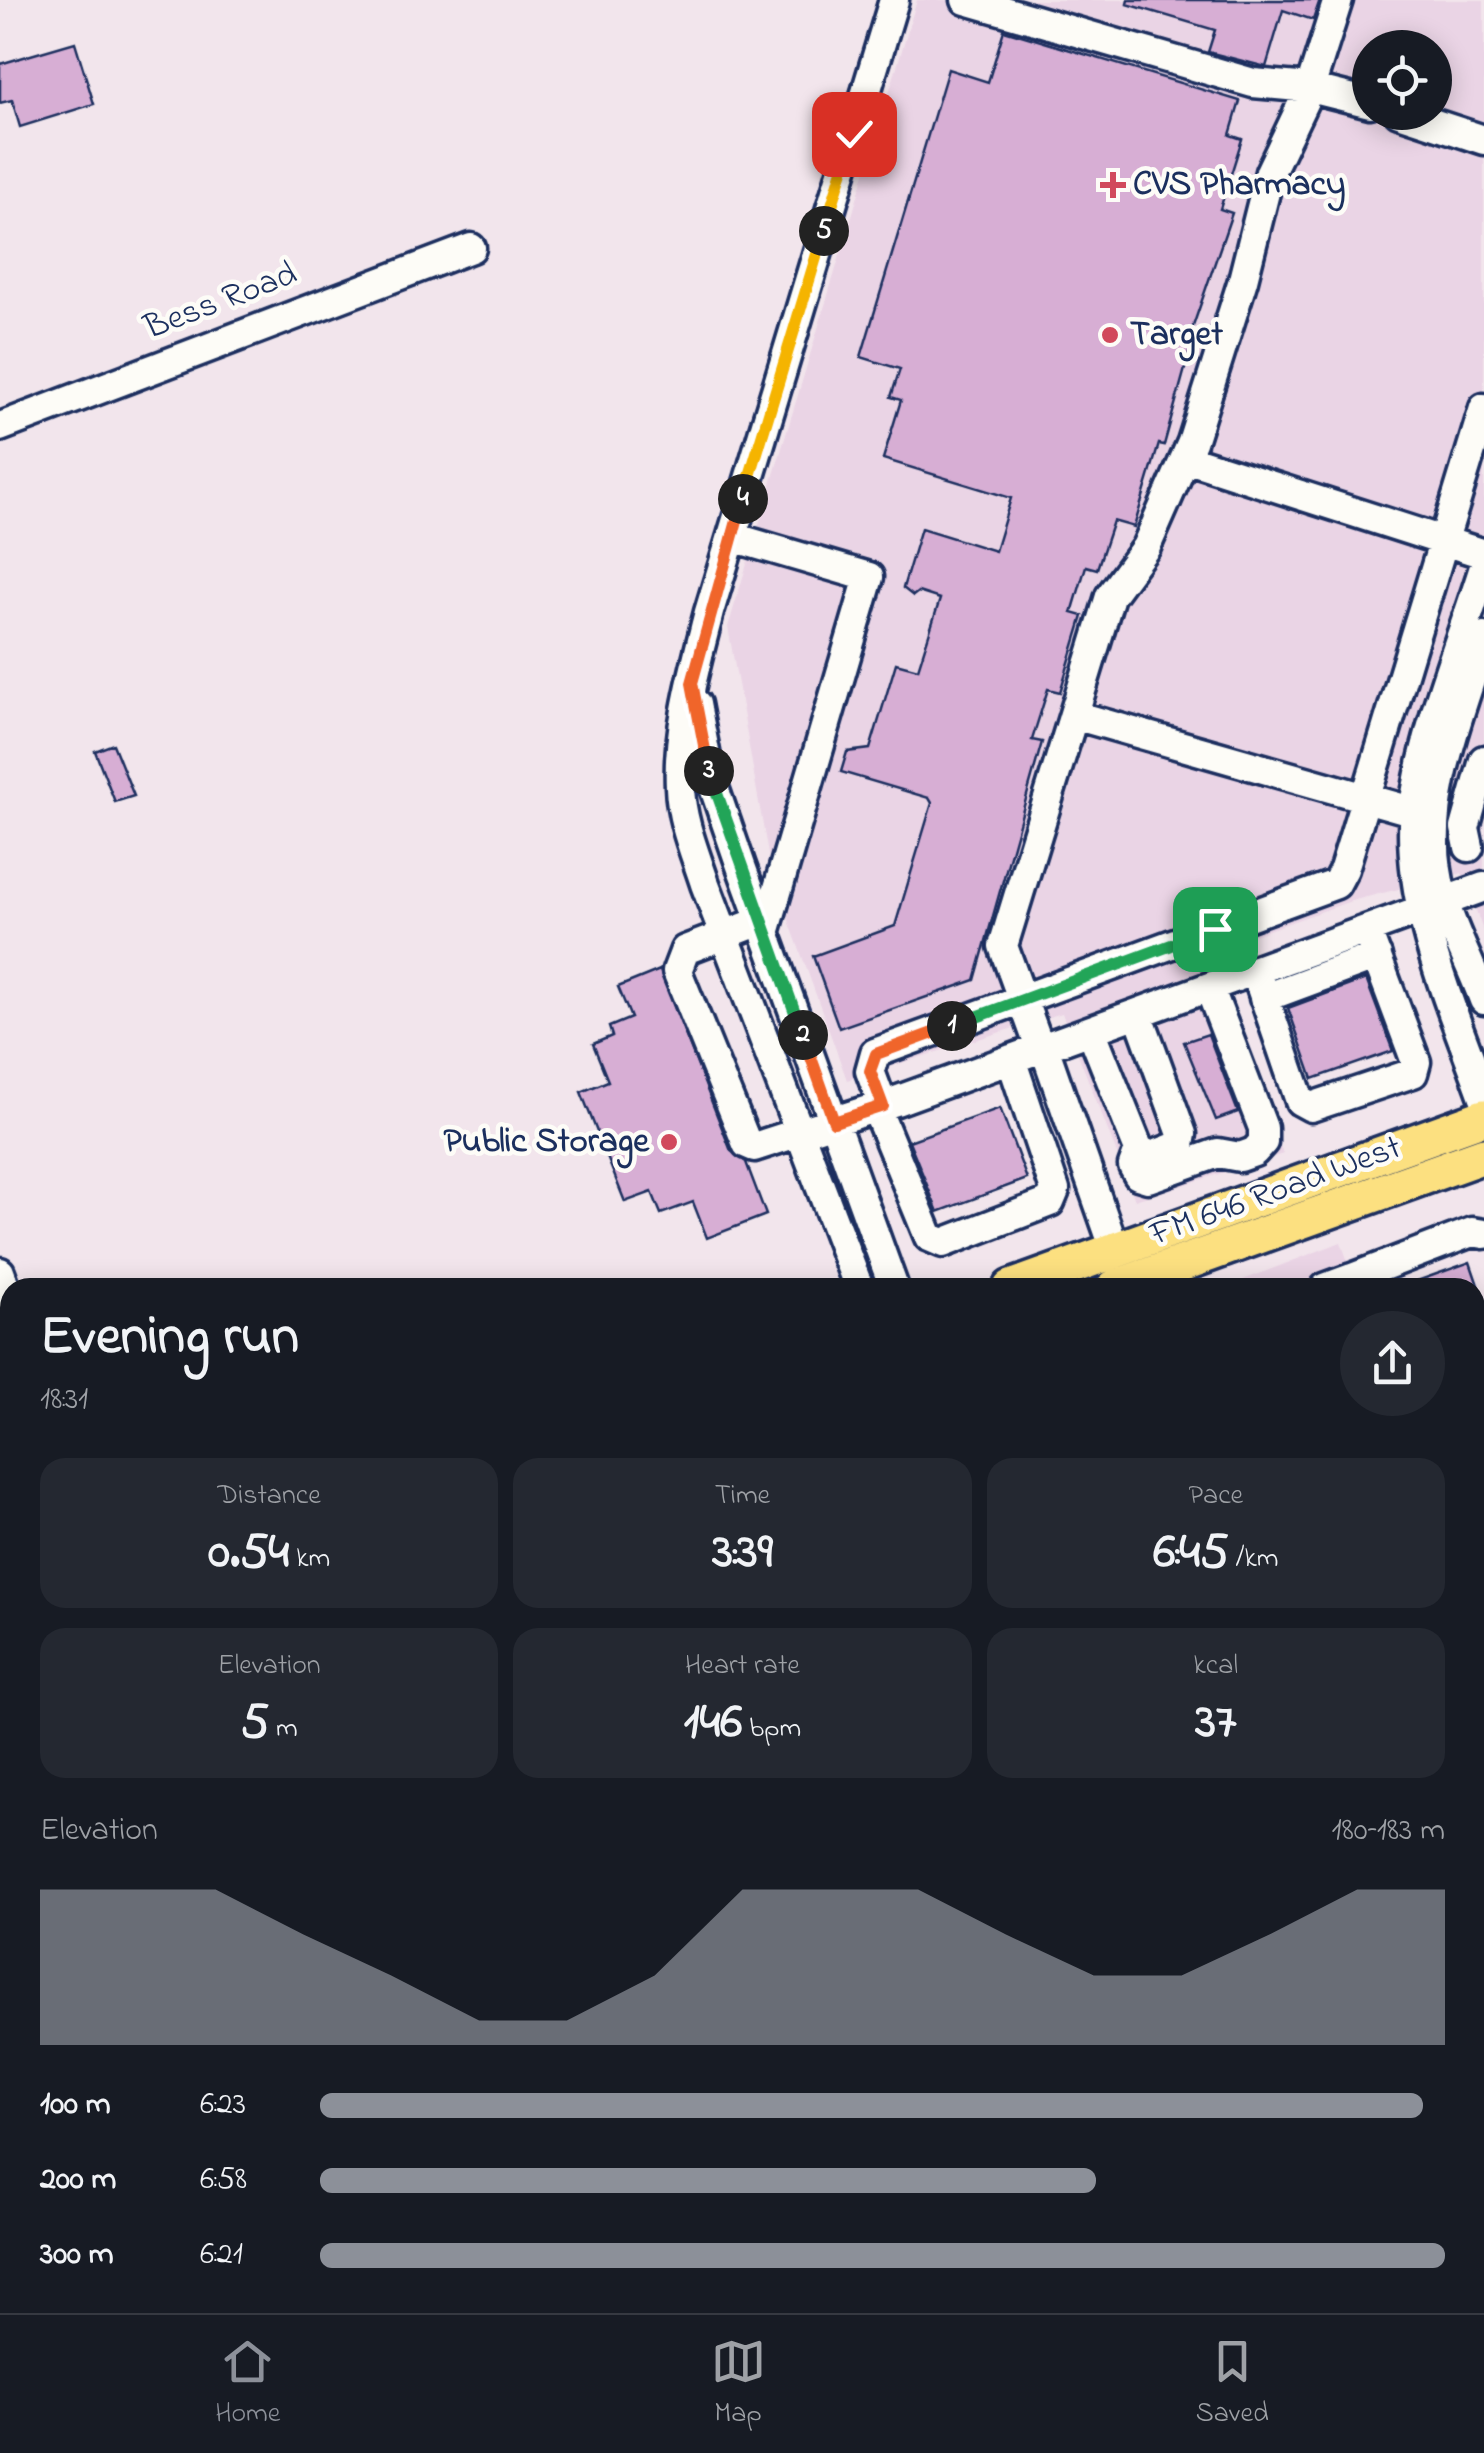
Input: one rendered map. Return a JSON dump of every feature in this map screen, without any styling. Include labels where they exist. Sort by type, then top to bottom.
[{"type":"main road","name":"FM 646 Road West","points":[[1039,1278],[1484,1117]]},
{"type":"main road","name":"FM 646 Road West","points":[[1142,1278],[1484,1155]]},
{"type":"street","points":[[856,1278],[724,934],[685,823],[680,787],[692,683],[732,537],[894,0]]},
{"type":"street","points":[[966,0],[1031,9],[1253,83],[1310,88],[1352,98]]},
{"type":"street","points":[[1116,1250],[1004,946],[1110,596],[1146,547],[1185,458],[1243,280],[1270,172],[1310,88],[1338,0]]},
{"type":"street","points":[[1452,130],[1484,140]]},
{"type":"street","name":"Bess Road","points":[[0,428],[471,248]]},
{"type":"street","points":[[1010,1060],[1055,1190],[1050,1202],[944,1243],[929,1238],[880,1107],[870,1071],[876,1054],[1336,884],[1484,408]]},
{"type":"street","points":[[1185,458],[1484,554]]},
{"type":"street","points":[[732,537],[869,577],[763,927]]},
{"type":"street","points":[[1484,566],[1479,603],[1425,759],[1415,812],[1434,906],[1484,1000]]},
{"type":"street","points":[[1484,637],[1438,798],[1434,906],[1425,931],[1484,1097]]},
{"type":"street","points":[[692,683],[709,773],[890,1278]]},
{"type":"street","points":[[1074,715],[1415,812]]},
{"type":"street","points":[[1264,998],[1372,944],[1434,906],[1484,888],[1476,844],[1465,828],[1484,760]]},
{"type":"street","points":[[763,927],[724,934],[685,950],[677,971],[746,1144],[754,1147],[880,1107],[1254,970],[1372,944]]},
{"type":"street","points":[[1254,970],[1300,1101],[1311,1107],[1414,1073],[1416,1062],[1372,944]]},
{"type":"street","points":[[1091,1030],[1139,1150],[1133,1166],[1138,1175],[1148,1178],[1218,1153],[1240,1157],[1254,1152],[1262,1142],[1263,1128],[1209,987]]},
{"type":"street","points":[[1138,1013],[1182,1134],[1180,1145],[1152,1156],[1139,1150]]},
{"type":"street","points":[[1055,1190],[1068,1195],[1094,1190]]},
{"type":"street","points":[[1370,1278],[1473,1235]]},
{"type":"shaded area","points":[[917,0],[1484,0],[1484,933],[1462,873],[1351,901],[1206,952],[1283,1154],[1135,1200],[1062,1013],[847,1080],[771,871],[728,627]]},
{"type":"shaded area","points":[[1341,1242],[1354,1278],[1249,1278]]},
{"type":"building","points":[[1128,0],[1320,0],[1313,20],[1283,10],[1266,67],[1208,52],[1215,30],[1127,4]]},
{"type":"building","points":[[1004,30],[1240,101],[1230,135],[1242,139],[1220,209],[1232,213],[1190,335],[1194,336],[1164,445],[1159,444],[1134,527],[1113,521],[1097,569],[1086,566],[1072,613],[1083,616],[1060,692],[1048,689],[1032,740],[1042,742],[975,980],[839,1028],[813,956],[895,926],[932,803],[929,798],[841,772],[847,752],[870,749],[896,663],[918,669],[940,599],[918,592],[913,596],[903,588],[921,528],[995,551],[1011,498],[883,459],[901,400],[891,397],[900,369],[861,357],[948,69],[988,82]]},
{"type":"building","points":[[75,42],[94,104],[20,127],[12,100],[0,103],[0,64]]},
{"type":"building","points":[[113,744],[134,796],[115,802],[95,751]]},
{"type":"building","name":"Public Storage","points":[[660,970],[731,1151],[746,1162],[766,1215],[707,1238],[693,1202],[661,1214],[652,1192],[625,1202],[581,1092],[608,1081],[593,1044],[612,1036],[609,1027],[631,1018],[618,987]]},
{"type":"building","points":[[1366,979],[1393,1051],[1313,1079],[1288,1008]]},
{"type":"building","points":[[1208,1034],[1238,1112],[1216,1120],[1184,1042]]},
{"type":"building","points":[[1000,1108],[1027,1179],[938,1212],[909,1141]]},
{"type":"building","points":[[1470,1262],[1476,1278],[1425,1278]]},
{"type":"place","name":"CVS Pharmacy","points":[[1113,185]]},
{"type":"place","name":"Target","points":[[1110,335]]},
{"type":"place","name":"Public Storage","points":[[669,1142]]},
{"type":"route","points":[[854,134],[708,612],[692,683],[709,773],[834,1122],[883,1106],[870,1071],[870,1060],[876,1054],[1215,929]]}]
